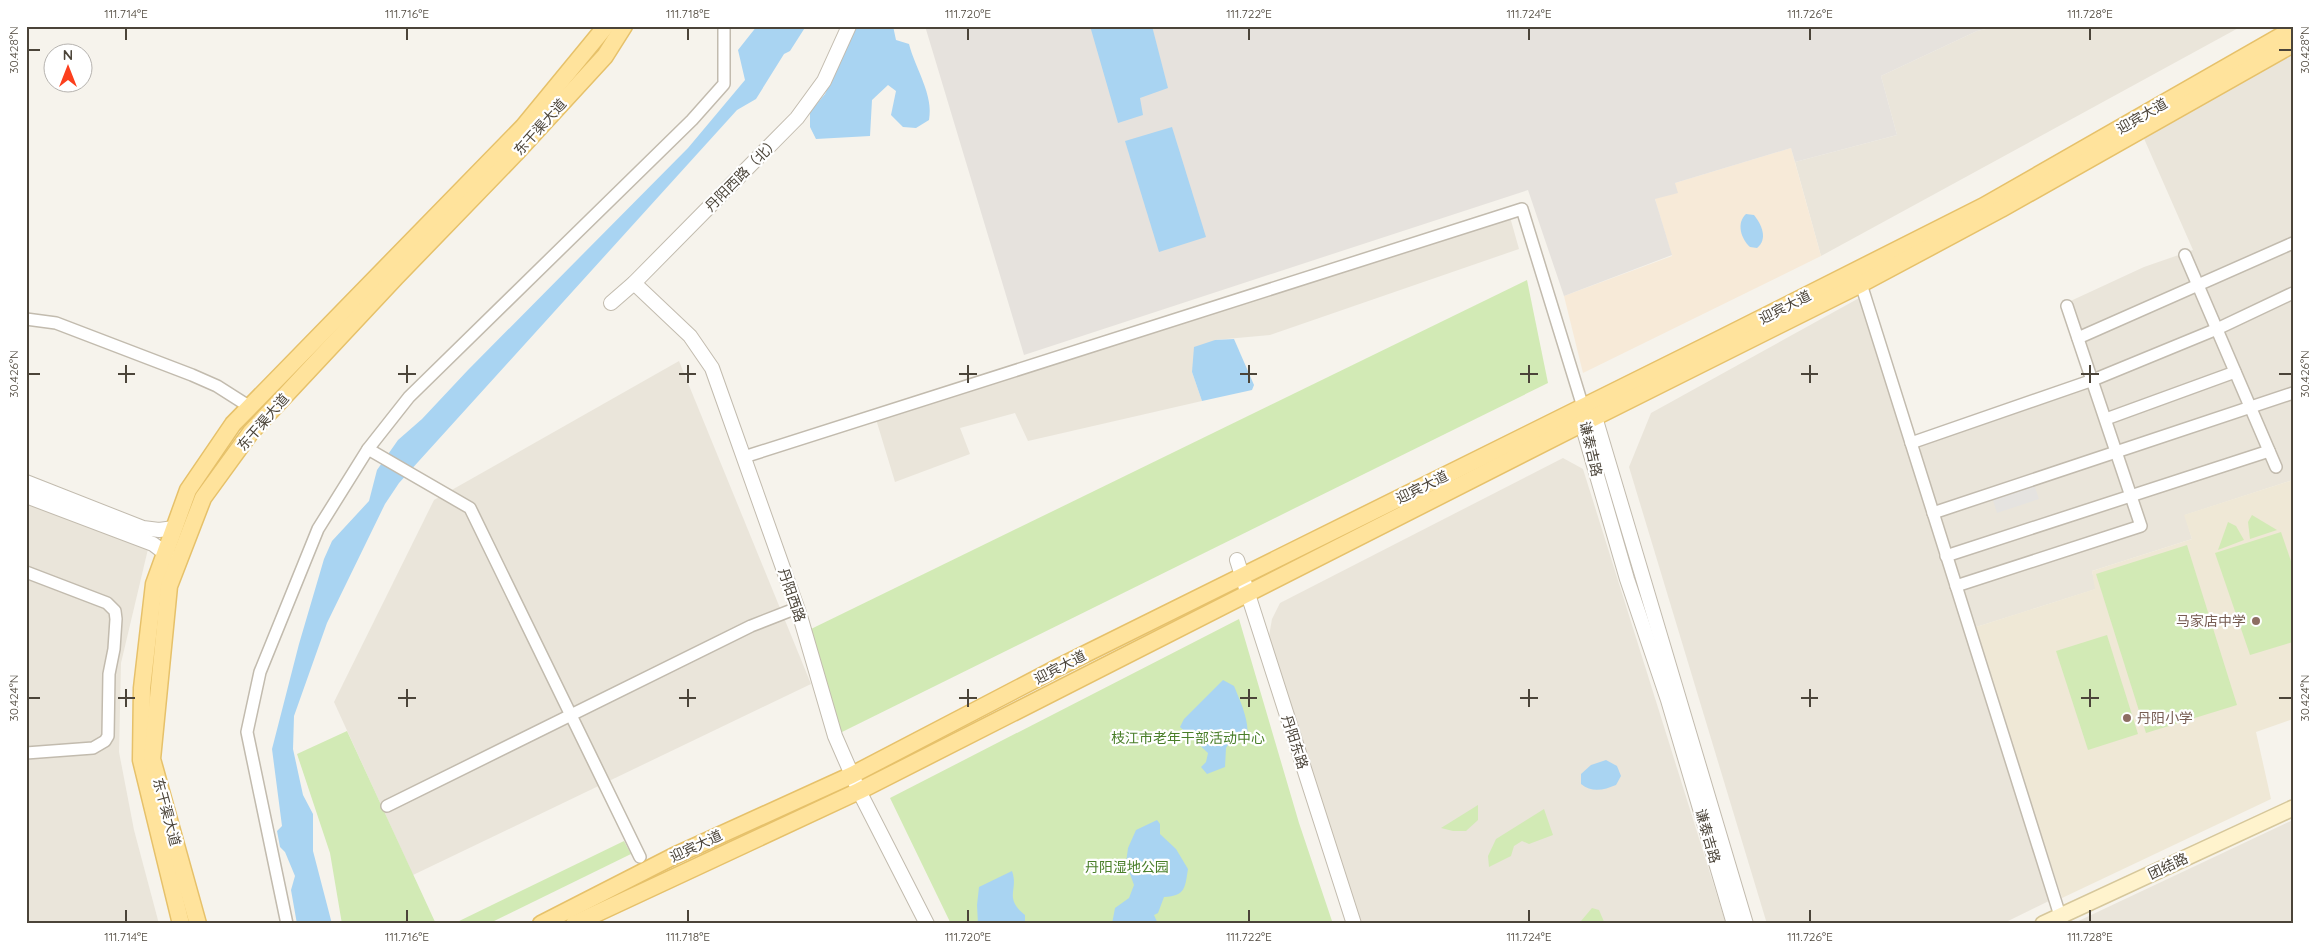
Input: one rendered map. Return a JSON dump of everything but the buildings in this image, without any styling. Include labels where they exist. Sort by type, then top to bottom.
[{"type":"main road","name":"东干渠大道","points":[[181,924],[140,760],[142,688],[154,584],[188,490],[233,424],[523,127],[606,26]]},
{"type":"main road","name":"东干渠大道","points":[[198,924],[152,759],[168,586],[203,498],[251,432],[396,276],[515,154],[605,56],[624,26]]},
{"type":"main road","name":"迎宾大道","points":[[574,924],[859,791],[1248,593],[1984,206],[2293,29]]},
{"type":"main road","name":"迎宾大道","points":[[541,924],[674,856],[852,775],[1057,668],[1242,577],[1587,416],[1861,284],[2001,209],[2293,44]]},
{"type":"main road","name":"团结路","points":[[2060,921],[2293,808]]},
{"type":"main road","name":"团结路","points":[[2043,924],[2060,921],[2168,876],[2293,818]]},
{"type":"street","points":[[287,924],[247,732],[260,672],[318,528],[368,449],[409,397],[692,120],[724,84],[724,26]]},
{"type":"street","name":"丹阳西路（北）","points":[[610,303],[634,284],[797,118],[824,81],[848,26]]},
{"type":"street","points":[[744,457],[1522,209],[1587,416]]},
{"type":"street","points":[[2078,338],[2293,243]]},
{"type":"street","points":[[2185,255],[2276,467]]},
{"type":"street","name":"丹阳西路","points":[[634,284],[690,336],[712,368],[798,608],[835,736],[859,791],[927,924]]},
{"type":"street","points":[[1861,284],[2060,921]]},
{"type":"street","points":[[1911,443],[2093,380],[2217,329],[2293,293]]},
{"type":"street","points":[[1956,586],[2141,526],[2067,306]]},
{"type":"street","points":[[26,319],[56,323],[174,368],[217,386],[250,407]]},
{"type":"street","points":[[2106,419],[2235,372]]},
{"type":"street","points":[[1933,513],[2293,393]]},
{"type":"street","name":"谦泰吉路","points":[[1587,416],[1627,579],[1668,700],[1734,924]]},
{"type":"street","name":"谦泰吉路","points":[[1587,416],[1746,924]]},
{"type":"street","points":[[368,449],[470,508],[640,857]]},
{"type":"street","points":[[1946,556],[2269,452]]},
{"type":"street","points":[[26,482],[143,528],[159,530],[174,528]]},
{"type":"street","points":[[26,496],[153,544],[172,560],[174,573]]},
{"type":"street","name":"丹阳东路","points":[[1237,560],[1354,924]]},
{"type":"street","points":[[26,572],[106,603],[114,611],[116,619],[114,649],[109,674],[108,736],[105,741],[92,748],[26,753]]},
{"type":"street","points":[[387,806],[751,626],[798,608]]},
{"type":"shaded area","points":[[925,26],[1999,26],[1977,31],[1881,76],[1897,135],[1795,162],[1791,148],[1675,183],[1678,193],[1655,199],[1672,255],[1564,296],[1528,190],[1024,355]]},
{"type":"shaded area","points":[[1999,26],[2242,26],[1821,256],[1795,162],[1897,135],[1881,76],[1977,31]]},
{"type":"shaded area","points":[[2293,50],[2293,480],[2185,515],[2192,539],[2092,571],[2096,589],[1973,628],[1912,438],[2088,379],[2064,304],[2144,267],[2193,250],[2142,134]]},
{"type":"shaded area","points":[[1791,148],[1821,256],[1583,373],[1564,296],[1672,256],[1655,199],[1675,183]]},
{"type":"shaded area","points":[[1510,217],[1519,249],[1270,335],[1215,340],[1192,372],[1202,401],[1028,441],[1015,413],[960,428],[970,454],[895,482],[875,416]]},
{"type":"shaded area","points":[[1861,297],[2053,899],[2002,924],[1767,924],[1629,467],[1651,413]]},
{"type":"shaded area","points":[[679,361],[811,684],[413,875],[334,702],[434,500]]},
{"type":"shaded area","points":[[1563,458],[1583,469],[1726,924],[1361,924],[1269,636],[1272,619],[1280,603]]},
{"type":"shaded area","name":"丹阳小学","points":[[2293,480],[2293,719],[2256,732],[2271,799],[2062,898],[1973,628],[2095,589],[2092,571],[2192,539],[2184,515]]},
{"type":"shaded area","points":[[2034,484],[2039,499],[1997,513],[1992,497]]},
{"type":"shaded area","points":[[26,502],[148,549],[121,663],[119,752],[134,830],[159,924],[26,924]]},
{"type":"shaded area","points":[[2293,820],[2293,924],[2072,924]]},
{"type":"green space","points":[[1527,280],[1548,383],[840,733],[811,629]]},
{"type":"green space","points":[[2252,515],[2277,530],[2250,539],[2248,522]]},
{"type":"green space","points":[[2228,522],[2236,526],[2244,540],[2218,550]]},
{"type":"green space","points":[[2281,532],[2293,567],[2293,642],[2250,655],[2215,553]]},
{"type":"green space","points":[[2187,545],[2237,705],[2146,733],[2096,574]]},
{"type":"green space","name":"枝江市老年干部活动中心","points":[[1239,619],[1299,823],[1333,924],[951,924],[890,798]]},
{"type":"green space","points":[[2107,635],[2138,734],[2088,750],[2056,651]]},
{"type":"green space","points":[[347,731],[436,924],[342,924],[330,853],[297,754]]},
{"type":"green space","points":[[1478,805],[1478,820],[1466,831],[1453,831],[1441,828]]},
{"type":"green space","points":[[1544,809],[1553,835],[1529,844],[1522,841],[1514,846],[1511,856],[1489,867],[1488,856],[1496,839]]},
{"type":"green space","points":[[624,841],[631,854],[488,924],[453,924]]},
{"type":"green space","points":[[1592,908],[1599,910],[1605,924],[1583,924],[1581,921]]},
{"type":"water","points":[[757,26],[806,26],[790,51],[784,54],[756,99],[737,110],[399,483],[385,504],[327,623],[294,716],[293,749],[303,795],[313,814],[313,851],[332,924],[297,924],[291,890],[295,876],[285,852],[280,847],[277,831],[282,826],[272,749],[299,644],[324,559],[332,541],[369,501],[377,470],[398,440],[422,419],[688,148],[745,80],[738,50]]},
{"type":"water","points":[[856,26],[893,26],[896,40],[909,44],[929,101],[929,120],[916,128],[903,127],[891,115],[896,91],[888,85],[872,100],[870,136],[816,139],[810,127],[810,112],[825,94]]},
{"type":"water","points":[[1090,26],[1152,26],[1168,88],[1140,98],[1143,115],[1118,123]]},
{"type":"water","points":[[1172,127],[1206,237],[1159,252],[1125,141]]},
{"type":"water","points":[[1746,214],[1754,215],[1763,232],[1762,240],[1757,248],[1750,247],[1742,235],[1740,226]]},
{"type":"water","points":[[1234,339],[1254,385],[1252,390],[1202,401],[1192,372],[1194,347],[1215,340]]},
{"type":"water","points":[[1223,680],[1234,686],[1242,705],[1248,731],[1247,738],[1231,740],[1226,748],[1225,767],[1207,774],[1201,767],[1206,762],[1208,753],[1180,727],[1184,719]]},
{"type":"water","points":[[1606,760],[1617,766],[1621,776],[1616,785],[1594,790],[1581,784],[1581,774],[1591,765]]},
{"type":"water","points":[[1157,820],[1160,824],[1160,834],[1176,849],[1188,869],[1185,886],[1177,895],[1164,897],[1158,913],[1154,915],[1158,924],[1112,924],[1115,908],[1129,898],[1134,885],[1126,863],[1128,848],[1136,830]]},
{"type":"water","points":[[1012,871],[1014,878],[1013,898],[1018,909],[1025,915],[1025,924],[978,924],[977,905],[979,887]]},
{"type":"place","name":"马家店中学","points":[[2256,621]]},
{"type":"place","name":"丹阳小学","points":[[2127,718]]},
{"type":"park label","name":"丹阳湿地公园","points":[[1127,867]]}]
